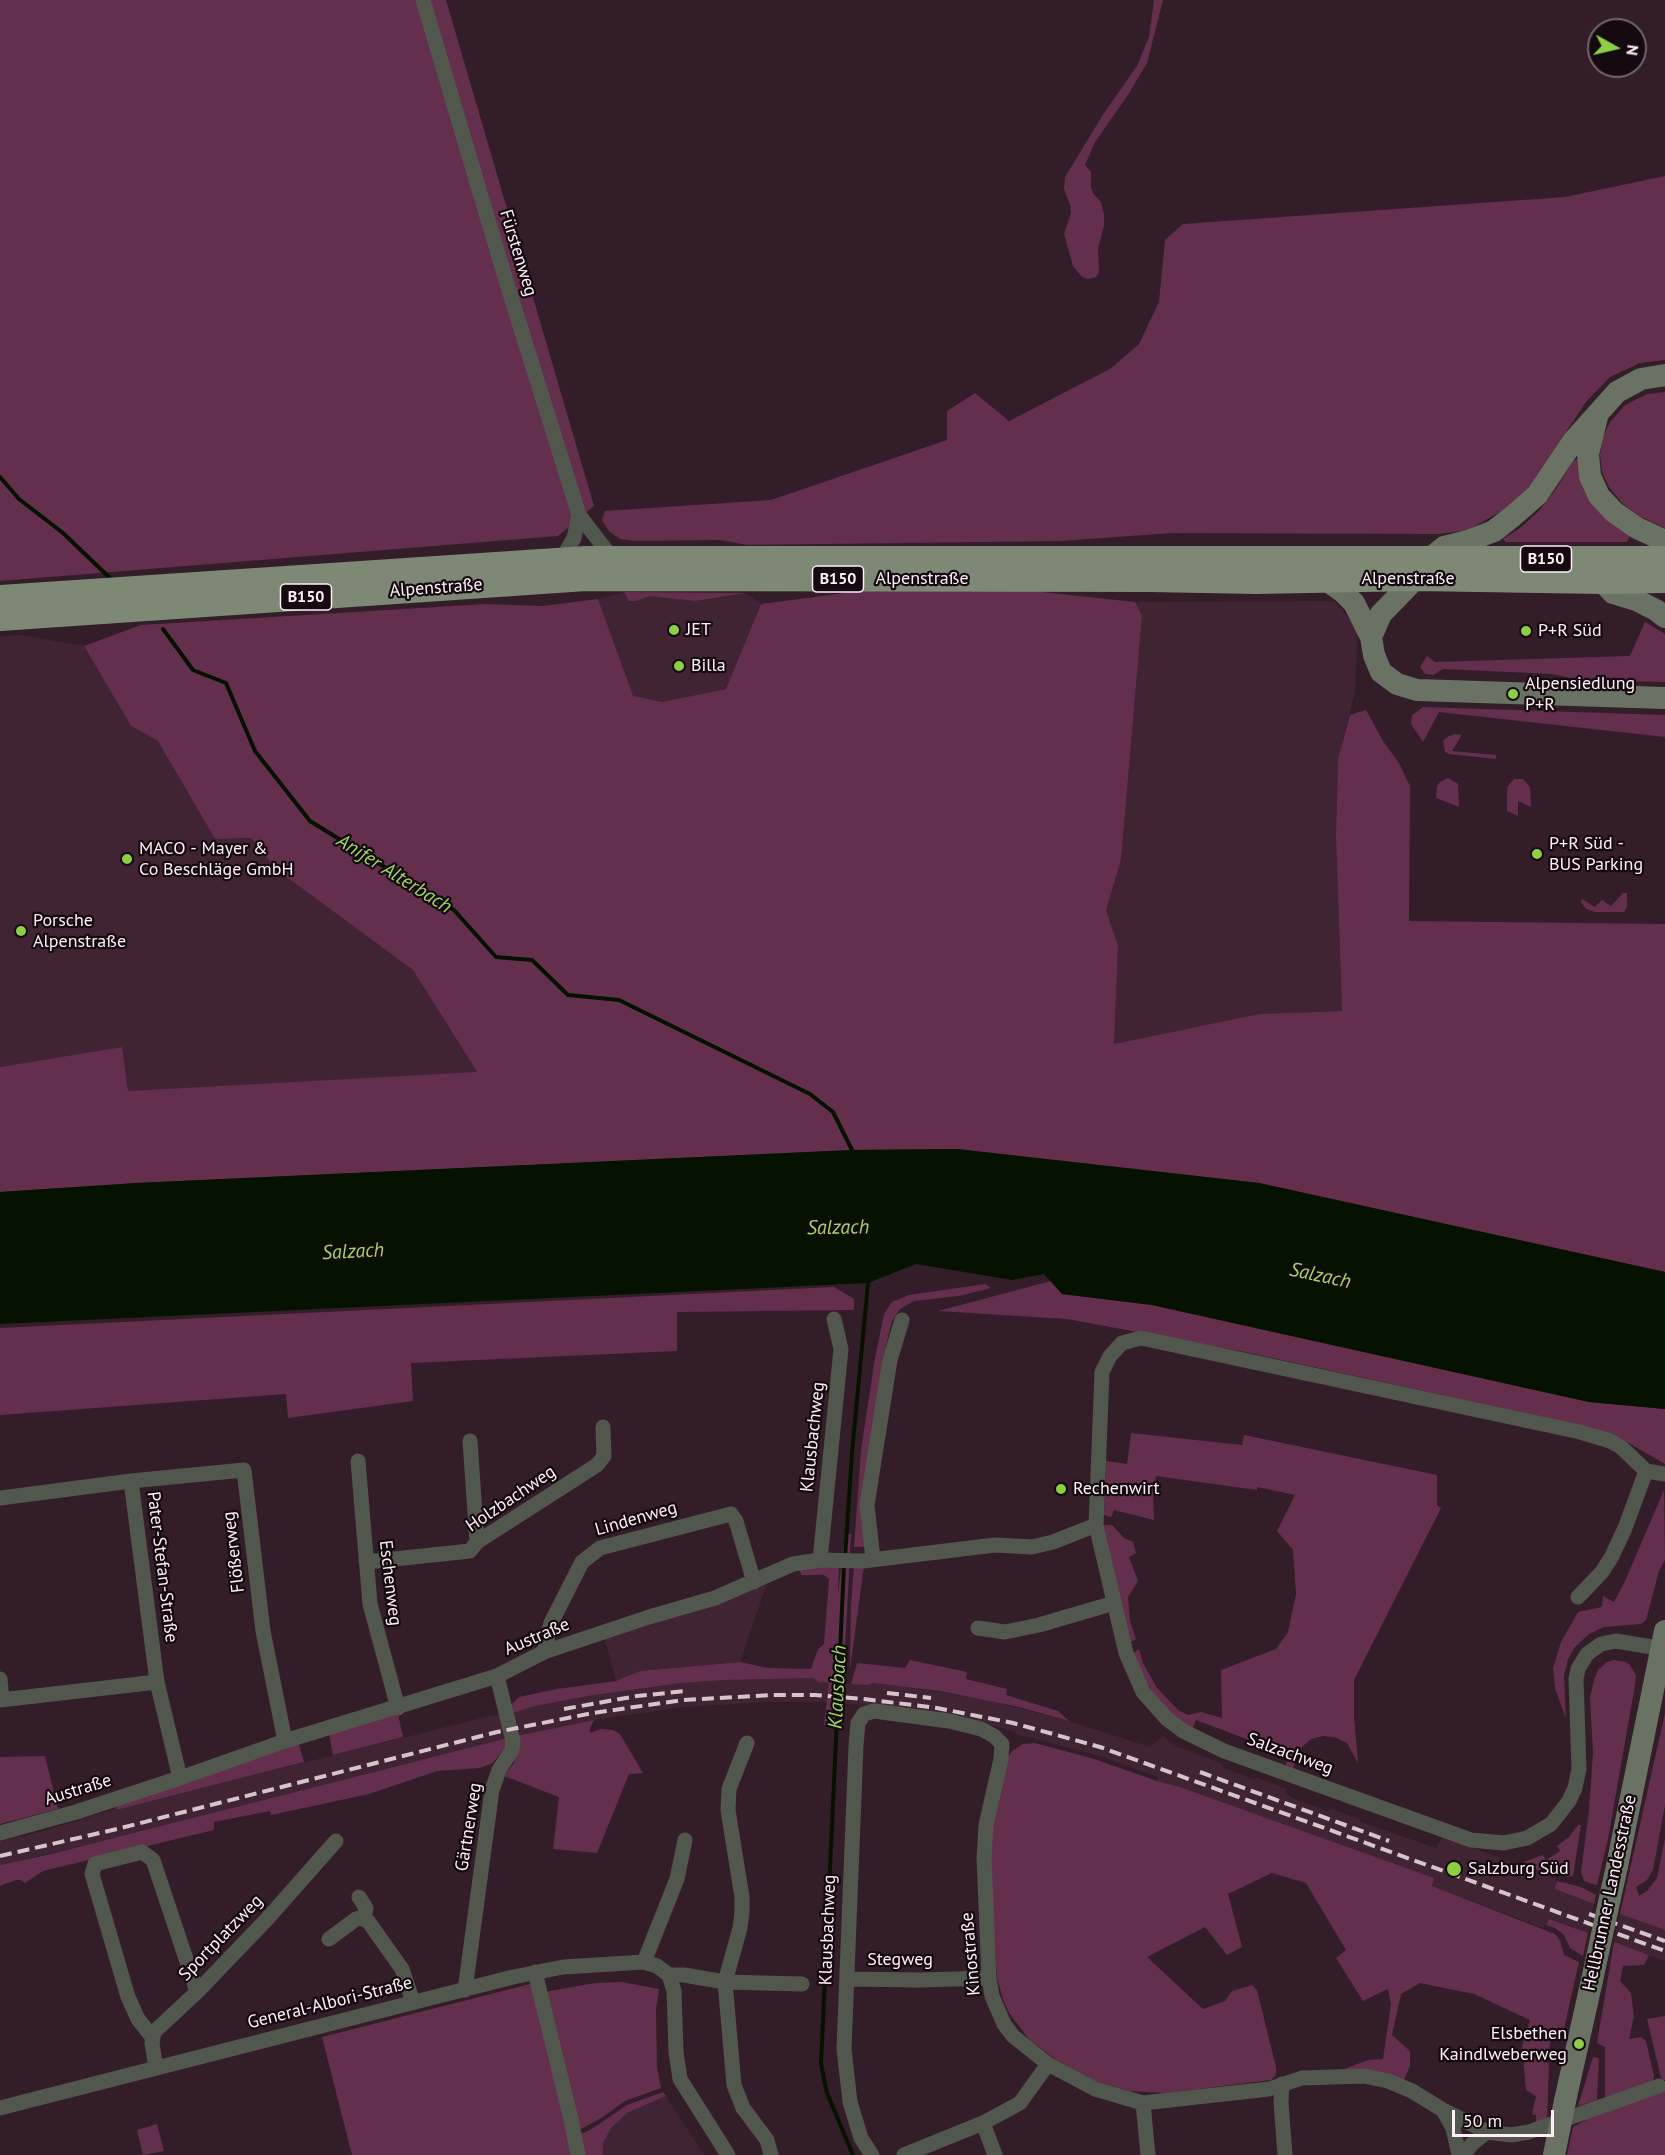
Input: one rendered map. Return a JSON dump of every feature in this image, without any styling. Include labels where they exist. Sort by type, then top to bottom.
[{"type":"main road","points":[[1371,637],[1381,614],[1444,547],[1494,531],[1537,495],[1574,440],[1617,392],[1641,379],[1665,375]]},
{"type":"main road","points":[[1598,413],[1588,454],[1590,476],[1599,496],[1614,512],[1637,528],[1665,541]]},
{"type":"main road","name":"Alpenstraße","points":[[0,598],[561,560],[1422,569],[1665,559]]},
{"type":"main road","name":"Alpenstraße","points":[[0,618],[586,578],[1326,580],[1422,569],[1602,581],[1665,580]]},
{"type":"main road","points":[[1326,580],[1354,603],[1371,637],[1374,656],[1381,672],[1397,684],[1417,690],[1665,698]]},
{"type":"main road","points":[[1602,581],[1613,593],[1636,600],[1665,617]]},
{"type":"main road","name":"Hellbrunner Landesstraße","points":[[1554,2155],[1664,1643]]},
{"type":"street","name":"Fürstenweg","points":[[423,0],[507,284],[579,515],[613,559]]},
{"type":"street","points":[[561,560],[574,538],[579,515]]},
{"type":"street","name":"Klausbachweg","points":[[823,1560],[841,1349],[834,1319]]},
{"type":"street","points":[[868,1560],[867,1505],[890,1360],[902,1320]]},
{"type":"street","name":"Salzachweg","points":[[1646,1471],[1610,1441],[1580,1432],[1141,1338],[1122,1343],[1110,1356],[1102,1372],[1096,1525],[1126,1653],[1143,1692],[1154,1707],[1183,1731],[1224,1751],[1447,1833],[1490,1843],[1515,1841],[1540,1831],[1561,1814],[1575,1788],[1579,1762],[1576,1679],[1578,1669],[1587,1654],[1608,1642],[1664,1643]]},
{"type":"street","name":"Holzbachweg","points":[[366,1562],[470,1551],[477,1542],[597,1465],[604,1456],[603,1427]]},
{"type":"street","points":[[470,1441],[477,1542]]},
{"type":"street","name":"Eschenweg","points":[[358,1461],[370,1604],[398,1708]]},
{"type":"street","name":"Flößerweg","points":[[131,1481],[244,1470],[262,1631],[285,1741]]},
{"type":"street","points":[[1578,1597],[1602,1572],[1612,1556],[1646,1471],[1665,1473]]},
{"type":"street","name":"Pater-Stefan-Straße","points":[[0,1498],[131,1481],[157,1682],[180,1778]]},
{"type":"street","name":"Lindenweg","points":[[544,1652],[551,1623],[582,1562],[600,1548],[731,1514],[736,1521],[754,1582]]},
{"type":"street","name":"Austraße","points":[[0,1833],[75,1812],[285,1741],[497,1676],[544,1652],[649,1617],[716,1598],[793,1564],[823,1560],[868,1560],[995,1545],[1032,1547],[1053,1542],[1096,1525]]},
{"type":"street","points":[[978,1628],[1005,1632],[1039,1625],[1114,1603]]},
{"type":"street","name":"Gärtnerweg","points":[[465,1990],[492,1790],[499,1770],[512,1750],[513,1741],[497,1676]]},
{"type":"street","points":[[0,1679],[1,1700],[157,1682]]},
{"type":"street","name":"Klausbachweg","points":[[872,2155],[861,2138],[850,2102],[844,2049],[855,1746],[858,1722],[864,1714],[874,1711]]},
{"type":"street","name":"Kinostraße","points":[[874,1711],[949,1721],[981,1729],[994,1736],[1002,1744],[1001,1759],[986,1825],[984,1858],[988,1978],[992,1996],[1004,2024],[1013,2036],[1048,2064],[1095,2090],[1143,2103],[1269,2089],[1302,2078],[1364,2076],[1398,2085],[1487,2132]]},
{"type":"street","points":[[747,1743],[729,1789],[728,1810],[742,1897],[742,1912],[740,1928],[725,1982],[734,2085],[743,2108],[767,2140],[771,2155]]},
{"type":"street","points":[[685,1840],[677,1879],[644,1962],[657,1966],[669,1976],[674,1991],[676,2052],[680,2079],[728,2155]]},
{"type":"street","name":"Sportplatzweg","points":[[153,2038],[154,2032],[197,1992],[268,1918],[336,1841]]},
{"type":"street","points":[[156,2068],[153,2038],[138,2019],[128,1997],[92,1874],[95,1864],[142,1852],[153,1860],[197,1992]]},
{"type":"street","points":[[359,1897],[366,1908],[364,1919]]},
{"type":"street","points":[[329,1939],[352,1921],[360,1918],[368,1921],[402,1969],[412,2002]]},
{"type":"street","name":"General-Albori-Straße","points":[[0,2108],[535,1972],[562,1967],[644,1962]]},
{"type":"street","points":[[535,1972],[572,2119],[578,2155]]},
{"type":"street","points":[[669,1976],[684,1975],[725,1982],[802,1984]]},
{"type":"street","name":"Stegweg","points":[[847,1979],[988,1978]]},
{"type":"street","points":[[904,2155],[983,2123],[1020,2103],[1048,2064]]},
{"type":"street","points":[[1282,2084],[1285,2155]]},
{"type":"street","points":[[1443,2110],[1453,2128],[1461,2155],[1487,2132],[1511,2135],[1529,2132],[1659,2086]]},
{"type":"street","points":[[1143,2103],[1148,2155]]},
{"type":"street","points":[[983,2123],[995,2155]]},
{"type":"shaded area","points":[[0,0],[446,0],[594,506],[558,536],[0,581]]},
{"type":"shaded area","points":[[1154,0],[1163,0],[1147,63],[1095,142],[1085,165],[1091,172],[1091,187],[1101,202],[1104,214],[1104,226],[1098,249],[1099,272],[1096,277],[1089,279],[1082,277],[1073,266],[1064,234],[1071,213],[1064,189],[1065,177],[1104,113],[1137,66],[1149,37]]},
{"type":"shaded area","points":[[1665,176],[1665,360],[1640,363],[1610,377],[1586,402],[1528,489],[1505,509],[1468,530],[1439,534],[1172,533],[1061,541],[747,545],[720,540],[635,541],[620,539],[609,531],[602,520],[605,511],[771,500],[947,440],[947,411],[975,393],[1009,421],[1110,369],[1139,344],[1159,302],[1165,240],[1183,224],[1565,197]]},
{"type":"shaded area","points":[[1665,392],[1665,528],[1641,517],[1622,503],[1609,487],[1602,472],[1600,455],[1603,437],[1610,422],[1625,405],[1647,394]]},
{"type":"shaded area","points":[[1580,458],[1631,534],[1627,542],[1506,542],[1503,539],[1538,512],[1574,460]]},
{"type":"shaded area","points":[[868,590],[1023,590],[1135,602],[1142,616],[1121,860],[1106,910],[1118,946],[1114,1044],[1259,1014],[1342,1011],[1336,836],[1338,759],[1350,715],[1366,710],[1383,741],[1399,763],[1410,786],[1409,921],[1665,924],[1665,1272],[1259,1183],[957,1149],[852,1150],[137,1183],[0,1192],[0,1067],[122,1047],[128,1091],[477,1072],[413,970],[277,870],[251,838],[215,839],[158,741],[131,726],[84,646],[141,625],[486,604],[543,606],[598,599],[633,696],[662,702],[726,689],[761,604]]},
{"type":"shaded area","points":[[624,592],[630,601],[650,595],[695,601],[746,593],[761,604],[726,689],[662,702],[633,697],[598,599]]},
{"type":"shaded area","points":[[624,592],[746,593],[695,601],[650,596],[629,601]]},
{"type":"shaded area","points":[[1334,601],[1358,629],[1355,692],[1338,760],[1336,836],[1342,1011],[1259,1014],[1114,1044],[1118,946],[1106,910],[1121,860],[1142,617],[1135,602]]},
{"type":"shaded area","points":[[1645,622],[1665,634],[1665,682],[1579,680],[1552,674],[1443,669],[1433,675],[1425,674],[1420,667],[1427,656],[1435,662],[1630,656]]},
{"type":"shaded area","points":[[21,635],[84,646],[131,726],[158,741],[215,839],[251,838],[277,870],[413,970],[477,1073],[128,1091],[122,1047],[0,1067],[0,636]]},
{"type":"shaded area","points":[[1423,707],[1665,715],[1665,737],[1439,712],[1423,742],[1411,724],[1412,715]]},
{"type":"shaded area","points":[[1455,734],[1462,735],[1452,751],[1496,755],[1496,759],[1445,752],[1443,741]]},
{"type":"shaded area","points":[[1448,778],[1458,784],[1459,807],[1436,798],[1437,786]]},
{"type":"shaded area","points":[[1514,779],[1523,779],[1530,787],[1531,807],[1518,801],[1518,816],[1507,811],[1508,786]]},
{"type":"shaded area","points":[[1623,893],[1627,893],[1627,907],[1624,912],[1595,912],[1586,909],[1581,902],[1582,899],[1595,907],[1602,900],[1611,906]]},
{"type":"shaded area","points":[[1051,1281],[1062,1294],[1152,1305],[1589,1402],[1665,1409],[1665,1464],[1627,1442],[1590,1427],[1245,1352],[1067,1319],[938,1311]]},
{"type":"shaded area","points":[[985,1284],[991,1288],[959,1296],[914,1301],[900,1309],[892,1321],[883,1358],[866,1547],[854,1547],[861,1450],[884,1314],[892,1302],[909,1295]]},
{"type":"shaded area","points":[[834,1287],[854,1299],[854,1310],[677,1312],[677,1351],[411,1363],[413,1401],[288,1418],[286,1394],[0,1415],[0,1328]]},
{"type":"shaded area","points":[[1131,1433],[1242,1445],[1244,1435],[1437,1475],[1437,1505],[1441,1508],[1354,1680],[1358,1763],[1347,1743],[1337,1738],[1323,1736],[1311,1739],[1302,1747],[1293,1768],[1286,1765],[1289,1755],[1196,1720],[1192,1730],[1178,1721],[1156,1698],[1140,1671],[1134,1653],[1139,1649],[1143,1663],[1157,1688],[1178,1710],[1188,1715],[1201,1712],[1222,1718],[1221,1670],[1276,1649],[1288,1632],[1296,1594],[1293,1550],[1277,1531],[1295,1495],[1257,1487],[1257,1490],[1156,1476],[1153,1491],[1154,1520],[1114,1510],[1111,1517],[1104,1515],[1106,1461],[1127,1464]]},
{"type":"shaded area","points":[[1664,1490],[1665,1560],[1659,1571],[1646,1620],[1641,1624],[1604,1627],[1589,1634],[1575,1647],[1568,1659],[1564,1676],[1566,1719],[1555,1688],[1553,1668],[1561,1642],[1578,1612],[1602,1607],[1603,1596],[1614,1602]]},
{"type":"shaded area","points":[[1104,1525],[1112,1525],[1124,1538],[1133,1542],[1136,1553],[1129,1557],[1138,1581],[1128,1597],[1130,1621],[1136,1639],[1131,1642],[1126,1628]]},
{"type":"shaded area","points":[[845,1533],[851,1534],[841,1726],[824,1725],[829,1683],[818,1682],[814,1678],[681,1683],[588,1696],[535,1706],[513,1713],[512,1704],[519,1697],[616,1681],[640,1671],[740,1662],[768,1668],[811,1669],[818,1649],[824,1644],[829,1579],[824,1575],[801,1575],[799,1565],[839,1565],[838,1595]]},
{"type":"shaded area","points":[[854,1566],[864,1566],[850,1669],[851,1605]]},
{"type":"shaded area","points":[[768,1581],[740,1662],[640,1671],[616,1681],[604,1636]]},
{"type":"shaded area","points":[[910,1660],[967,1672],[966,1679],[1007,1689],[1006,1695],[1058,1711],[1069,1721],[1019,1707],[940,1691],[873,1683],[851,1684],[857,1663],[905,1668]]},
{"type":"shaded area","points":[[1614,1660],[1626,1662],[1636,1675],[1608,1839],[1597,1885],[1584,1881],[1581,1872],[1593,1752],[1590,1698],[1598,1670],[1607,1662]]},
{"type":"shaded area","points":[[815,1678],[818,1682],[867,1685],[873,1683],[982,1699],[1069,1721],[1150,1747],[1163,1736],[1176,1746],[1223,1764],[1222,1767],[1286,1789],[1285,1792],[1292,1798],[1328,1811],[1332,1809],[1359,1819],[1361,1822],[1436,1848],[1442,1837],[1556,1878],[1556,1889],[1594,1904],[1588,1933],[1549,1919],[1543,1928],[1432,1886],[1433,1878],[1180,1787],[1157,1781],[1158,1777],[1096,1755],[1016,1734],[1014,1731],[951,1717],[863,1705],[817,1702],[684,1707],[594,1720],[504,1739],[116,1838],[0,1865],[0,1841],[40,1832],[115,1809],[494,1715],[588,1696],[681,1683]]},
{"type":"shaded area","points":[[1665,1713],[1665,1805],[1653,1870],[1647,1880],[1636,1887],[1639,1896],[1647,1891],[1657,1878],[1665,1838],[1665,1930],[1620,1914]]},
{"type":"shaded area","points":[[398,1714],[403,1737],[333,1755],[329,1734]]},
{"type":"shaded area","points":[[594,1720],[590,1733],[601,1729],[613,1730],[620,1734],[643,1773],[629,1774],[597,1853],[553,1849],[559,1797],[504,1776],[514,1763],[517,1736]]},
{"type":"shaded area","points":[[508,1738],[506,1746],[493,1763],[480,1768],[437,1771],[369,1794],[271,1815],[270,1811],[214,1822],[214,1830],[43,1871],[25,1883],[16,1880],[0,1886],[0,1865]]},
{"type":"shaded area","points":[[1035,1743],[1094,1759],[1180,1787],[1434,1878],[1432,1886],[1555,1934],[1560,1940],[1564,1955],[1579,1962],[1562,2038],[1551,2036],[1549,2051],[1543,2061],[1549,2063],[1547,2123],[1538,2125],[1536,2115],[1532,2114],[1536,2096],[1526,2090],[1522,2046],[1530,2020],[1474,1994],[1420,1983],[1401,1994],[1392,2035],[1410,2051],[1410,2066],[1403,2082],[1339,2071],[1368,2060],[1383,2059],[1391,2004],[1388,1989],[1363,2001],[1336,1958],[1346,1950],[1306,1883],[1272,1873],[1228,1894],[1242,1947],[1227,1955],[1205,1927],[1147,1957],[1203,2009],[1225,2001],[1232,1991],[1252,1985],[1257,1990],[1276,2067],[1276,2075],[1271,2080],[1166,2093],[1130,2091],[1095,2081],[1055,2059],[1029,2039],[1009,2013],[1003,1999],[997,1978],[989,1859],[990,1826],[1005,1761],[1012,1751],[1023,1744]]},
{"type":"shaded area","points":[[299,1744],[304,1762],[116,1809],[118,1805]]},
{"type":"shaded area","points":[[45,1756],[58,1809],[0,1824],[0,1757]]},
{"type":"shaded area","points":[[1578,1825],[1581,1825],[1573,1876],[1567,1877],[1549,1871],[1548,1874],[1524,1865],[1524,1862],[1543,1855],[1546,1860],[1560,1851],[1557,1846],[1569,1837]]},
{"type":"shaded area","points":[[1557,1881],[1581,1887],[1596,1895],[1594,1904],[1555,1889]]},
{"type":"shaded area","points":[[1620,1914],[1665,1930],[1665,1961],[1614,1942]]},
{"type":"shaded area","points":[[1549,1919],[1588,1933],[1583,1956],[1570,1948],[1564,1935],[1546,1925]]},
{"type":"shaded area","points":[[1614,1942],[1649,1955],[1644,1965],[1623,1966],[1620,1981],[1631,1993],[1634,2016],[1629,2039],[1641,2037],[1646,2041],[1654,2076],[1653,2083],[1608,2100],[1605,2097],[1605,2047],[1597,2043]]},
{"type":"shaded area","points":[[542,1981],[544,1992],[595,1983],[622,1982],[659,1989],[656,2009],[657,2067],[661,2088],[625,2101],[603,2117],[579,2130],[580,2134],[590,2130],[627,2105],[663,2092],[666,2096],[627,2113],[611,2128],[603,2143],[603,2155],[352,2155],[322,2037]]},
{"type":"shaded area","points":[[1665,2016],[1665,2080],[1663,2080],[1647,2019]]},
{"type":"shaded area","points":[[1593,2057],[1599,2058],[1597,2100],[1578,2106]]},
{"type":"shaded area","points":[[1665,2087],[1665,2155],[1567,2155],[1573,2127],[1616,2104]]},
{"type":"shaded area","points":[[666,2096],[704,2155],[603,2155],[603,2143],[610,2128],[627,2113]]},
{"type":"shaded area","points":[[157,2124],[164,2151],[143,2155],[137,2130]]},
{"type":"water","name":"Salzach","points":[[957,1149],[1259,1183],[1665,1272],[1665,1409],[1589,1402],[1152,1305],[1062,1294],[1044,1274],[1012,1280],[916,1264],[868,1283],[0,1324],[0,1192],[137,1183],[852,1150]]},
{"type":"waterway","name":"Anifer Alterbach","points":[[0,477],[19,499],[63,533],[111,579]]},
{"type":"waterway","name":"Anifer Alterbach","points":[[163,629],[193,670],[226,683],[255,751],[310,821],[454,910],[496,957],[532,960],[568,995],[619,1000],[810,1094],[833,1112],[854,1154]]},
{"type":"waterway","name":"Klausbach","points":[[845,1558],[852,1453],[868,1283],[871,1279]]},
{"type":"waterway","name":"Klausbach","points":[[844,1565],[821,2064],[827,2093],[853,2155]]},
{"type":"railway","points":[[564,1709],[637,1696],[686,1691]]},
{"type":"railway","points":[[887,1693],[931,1698]]},
{"type":"railway","points":[[0,1856],[117,1829],[497,1732],[593,1713],[683,1700],[815,1695],[937,1708],[1013,1723],[1100,1747],[1665,1951]]},
{"type":"railway","points":[[1200,1772],[1389,1841]]},
{"type":"railway","points":[[1589,1914],[1665,1941]]},
{"type":"place","name":"JET","points":[[674,630]]},
{"type":"place","name":"P+R Süd","points":[[1526,631]]},
{"type":"place","name":"Billa","points":[[679,666]]},
{"type":"place","name":"Alpensiedlung P+R","points":[[1513,694]]},
{"type":"place","name":"P+R Süd - BUS Parking","points":[[1537,854]]},
{"type":"place","name":"MACO - Mayer & Co Beschläge GmbH","points":[[127,859]]},
{"type":"place","name":"Porsche Alpenstraße","points":[[21,931]]},
{"type":"place","name":"Rechenwirt","points":[[1061,1489]]},
{"type":"place","name":"Salzburg Süd","points":[[1454,1869]]},
{"type":"place","name":"Elsbethen Kaindlweberweg","points":[[1579,2044]]}]
